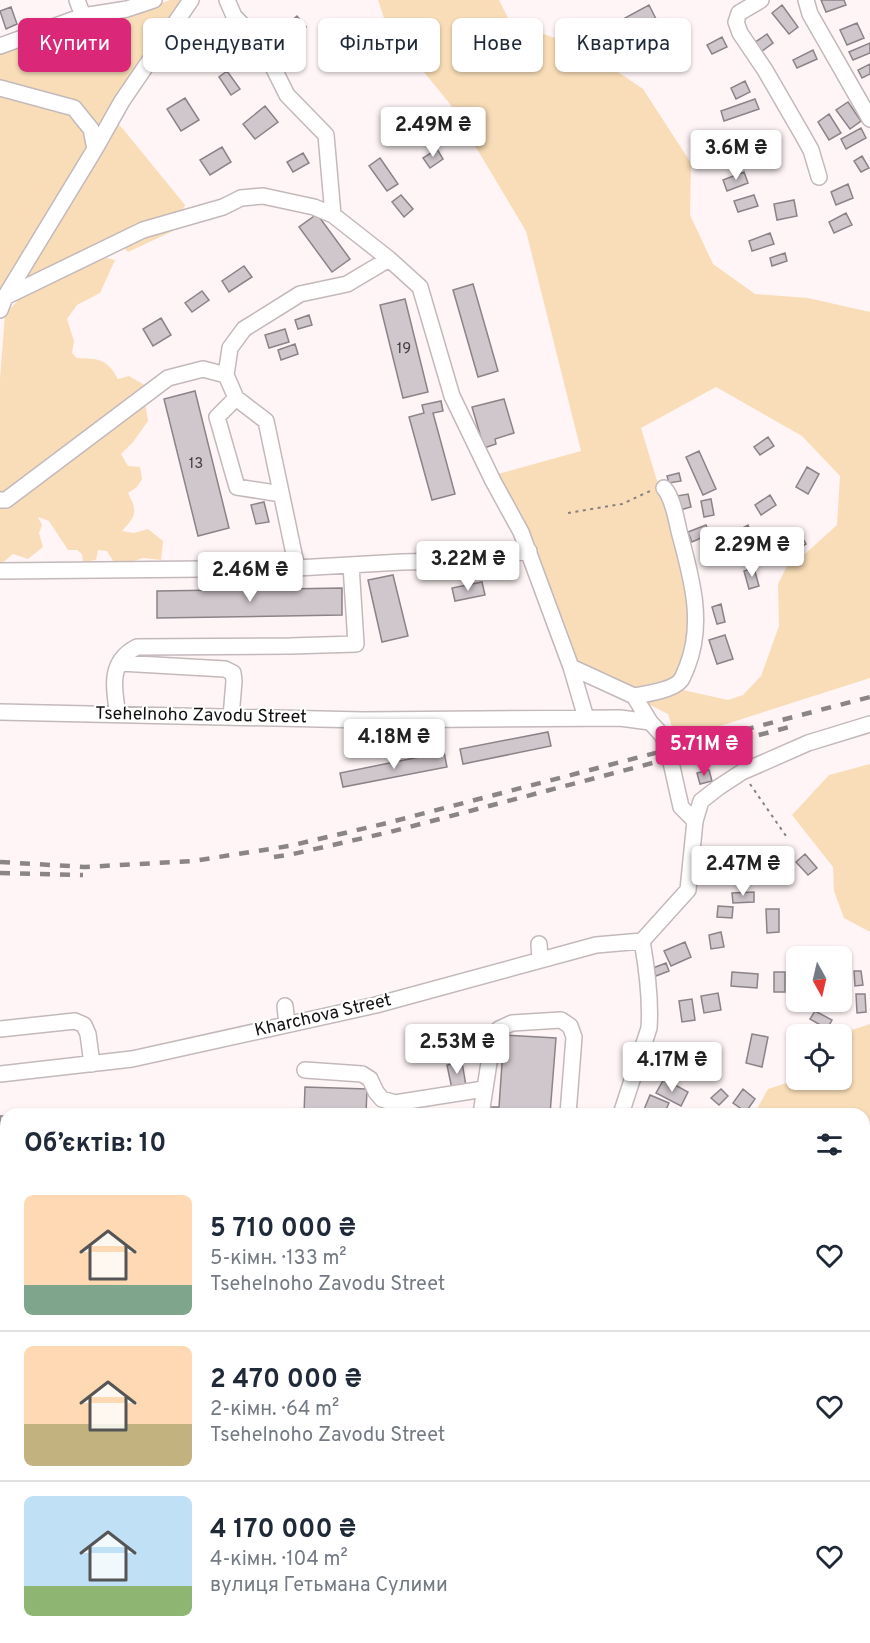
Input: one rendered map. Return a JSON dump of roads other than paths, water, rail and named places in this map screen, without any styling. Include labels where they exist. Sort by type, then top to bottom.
[{"type":"street","points":[[77,0],[83,16]]},
{"type":"street","points":[[0,46],[83,16],[127,9],[154,0]]},
{"type":"street","points":[[2,303],[122,101],[191,0]]},
{"type":"street","points":[[227,0],[234,16],[263,47],[287,95],[326,135],[333,214]]},
{"type":"street","points":[[761,0],[740,13],[736,22],[740,33],[765,70],[811,150],[819,177]]},
{"type":"street","points":[[806,0],[810,14],[870,118]]},
{"type":"street","points":[[0,88],[74,108],[91,129],[95,149]]},
{"type":"street","points":[[2,303],[143,230],[223,207],[241,198],[262,196],[314,207],[333,214],[420,287],[452,396],[529,551],[571,667],[586,718]]},
{"type":"street","points":[[297,568],[266,421],[236,398],[226,375],[230,348],[244,329],[300,294],[346,284],[388,259]]},
{"type":"street","points":[[0,500],[6,500],[168,378],[203,369],[226,375]]},
{"type":"street","points":[[236,398],[217,417],[237,487],[281,494]]},
{"type":"street","points":[[634,696],[668,688],[681,681],[692,655],[697,622],[693,582],[674,512],[664,488]]},
{"type":"street","points":[[0,571],[297,568],[450,561],[529,551]]},
{"type":"street","points":[[118,714],[114,676],[127,652],[137,646],[356,644],[351,565]]},
{"type":"street","points":[[120,663],[225,669],[233,674],[234,681],[231,717]]},
{"type":"street","points":[[571,667],[634,696],[650,722],[662,735],[668,749],[681,807],[695,821]]},
{"type":"street","name":"Tsehelnoho Zavodu Street","points":[[0,712],[363,720],[620,718],[650,722]]},
{"type":"street","points":[[623,1108],[649,1028],[646,962],[642,941],[688,890],[695,821],[701,801],[742,772],[808,743],[870,724]]},
{"type":"street","name":"Kharchova Street","points":[[0,1074],[132,1059],[376,1005],[539,952],[642,941]]},
{"type":"street","points":[[285,1006],[288,1024]]},
{"type":"street","points":[[482,1108],[493,1037],[500,1029],[512,1023],[561,1020],[570,1026],[574,1037],[568,1108]]},
{"type":"street","points":[[0,1029],[75,1021],[84,1025],[88,1034],[92,1064]]},
{"type":"street","points":[[305,1070],[362,1074],[370,1079],[382,1100],[393,1108]]},
{"type":"street","points":[[398,1108],[484,1089]]},
{"type":"railway","points":[[0,862],[85,867],[193,861],[289,846],[383,824],[870,697]]},
{"type":"railway","points":[[274,857],[390,832],[797,725]]},
{"type":"railway","points":[[0,873],[83,875]]}]
